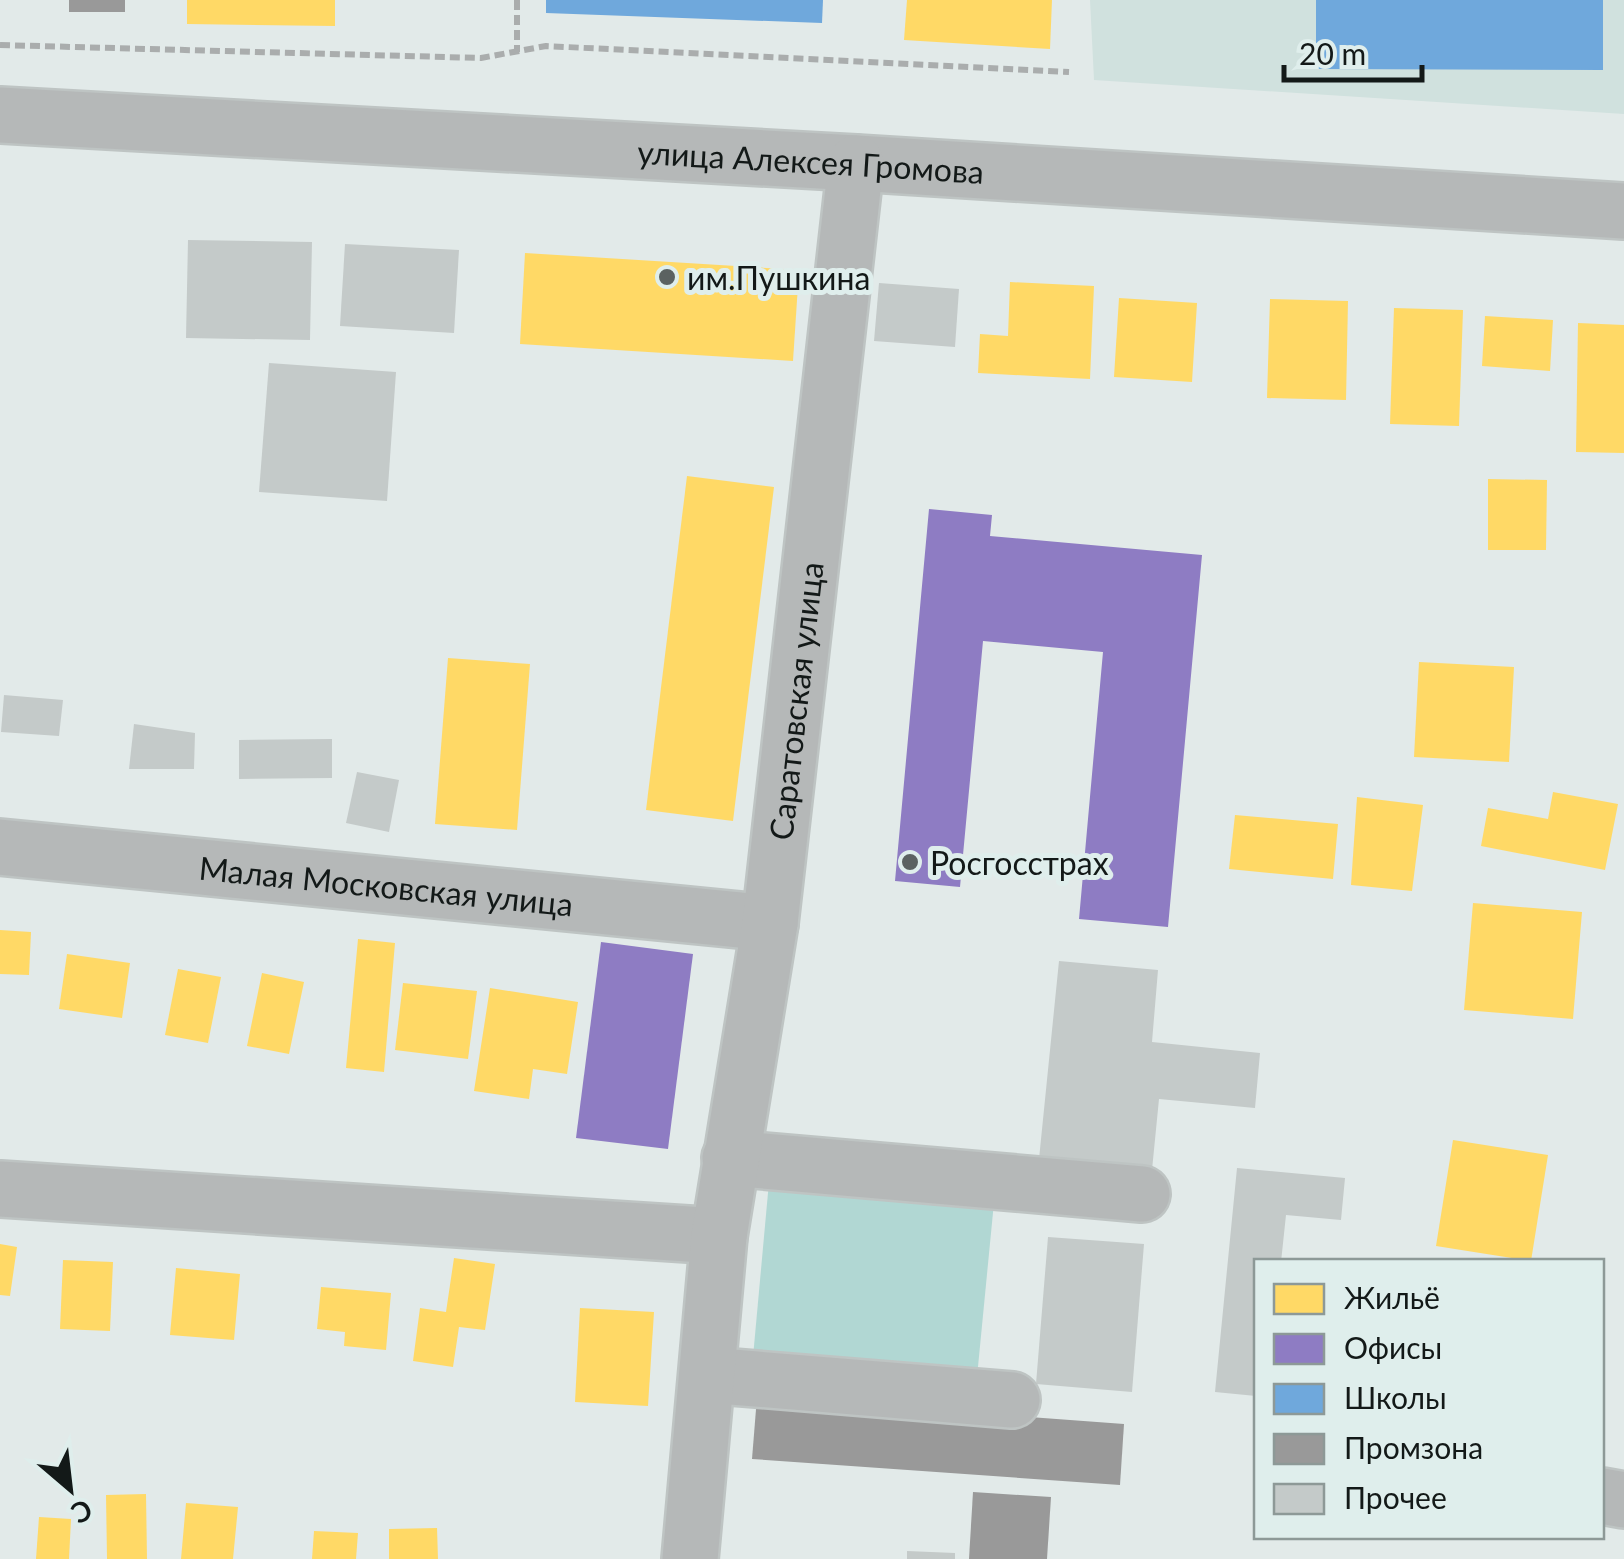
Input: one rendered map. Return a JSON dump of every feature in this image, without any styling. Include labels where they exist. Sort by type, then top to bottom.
[{"type":"street","name":"улица Алексея Громова","points":[[0,115],[1624,211]]},
{"type":"street","name":"Саратовская улица","points":[[690,1559],[719,1236],[770,923],[856,163]]},
{"type":"street","name":"Малая Московская улица","points":[[0,846],[770,923]]},
{"type":"street","points":[[730,1158],[1142,1194]]},
{"type":"street","points":[[0,1189],[719,1236]]},
{"type":"street","points":[[707,1375],[1012,1400]]},
{"type":"path","points":[[517,0],[517,52]]},
{"type":"path","points":[[0,45],[481,58],[546,46],[1069,72]]},
{"type":"shaded area","points":[[1090,0],[1624,0],[1624,114],[1094,80]]},
{"type":"shaded area","points":[[770,1171],[995,1192],[977,1377],[753,1357]]},
{"type":"building: Жильё","points":[[187,0],[335,0],[335,26],[187,24]]},
{"type":"building: Жильё","points":[[907,0],[1052,0],[1050,49],[904,40]]},
{"type":"building: Жильё","points":[[525,253],[799,270],[793,361],[520,344]]},
{"type":"building: Жильё","points":[[1010,282],[1094,286],[1090,379],[978,373],[980,334],[1008,336]]},
{"type":"building: Жильё","points":[[1119,298],[1197,303],[1192,382],[1114,377]]},
{"type":"building: Жильё","points":[[1270,299],[1348,301],[1346,400],[1267,398]]},
{"type":"building: Жильё","points":[[1394,308],[1463,310],[1459,426],[1390,424]]},
{"type":"building: Жильё","points":[[1485,316],[1553,320],[1550,371],[1482,366]]},
{"type":"building: Жильё","points":[[1578,323],[1624,325],[1624,453],[1576,452]]},
{"type":"building: Жильё","points":[[687,476],[774,487],[733,821],[646,810]]},
{"type":"building: Жильё","points":[[1488,479],[1547,480],[1546,550],[1488,550]]},
{"type":"building: Жильё","points":[[448,658],[530,664],[517,830],[435,824]]},
{"type":"building: Жильё","points":[[1419,662],[1514,667],[1509,762],[1414,757]]},
{"type":"building: Жильё","points":[[1553,792],[1618,804],[1605,870],[1481,846],[1488,808],[1548,819]]},
{"type":"building: Жильё","points":[[1357,797],[1423,805],[1412,891],[1351,885]]},
{"type":"building: Жильё","points":[[1235,815],[1338,824],[1333,879],[1229,869]]},
{"type":"building: Жильё","points":[[1473,903],[1582,912],[1573,1019],[1464,1010]]},
{"type":"building: Жильё","points":[[0,930],[31,932],[29,975],[0,974]]},
{"type":"building: Жильё","points":[[358,939],[395,943],[384,1072],[346,1068]]},
{"type":"building: Жильё","points":[[67,954],[130,963],[122,1018],[59,1009]]},
{"type":"building: Жильё","points":[[178,969],[221,977],[208,1043],[165,1035]]},
{"type":"building: Жильё","points":[[262,973],[304,982],[289,1054],[247,1046]]},
{"type":"building: Жильё","points":[[403,983],[477,991],[468,1059],[395,1050]]},
{"type":"building: Жильё","points":[[490,988],[578,1002],[567,1074],[533,1069],[529,1099],[474,1091]]},
{"type":"building: Жильё","points":[[1453,1140],[1548,1155],[1531,1259],[1436,1246]]},
{"type":"building: Жильё","points":[[0,1244],[17,1247],[10,1296],[0,1295]]},
{"type":"building: Жильё","points":[[454,1258],[495,1264],[485,1330],[459,1327],[453,1367],[413,1361],[420,1308],[446,1312]]},
{"type":"building: Жильё","points":[[63,1260],[113,1262],[110,1331],[60,1329]]},
{"type":"building: Жильё","points":[[176,1268],[240,1274],[234,1340],[170,1335]]},
{"type":"building: Жильё","points":[[321,1287],[391,1293],[386,1350],[344,1346],[345,1332],[317,1329]]},
{"type":"building: Жильё","points":[[580,1308],[654,1312],[648,1406],[575,1402]]},
{"type":"building: Жильё","points":[[146,1494],[147,1559],[107,1559],[106,1495]]},
{"type":"building: Жильё","points":[[186,1503],[238,1507],[233,1559],[181,1559]]},
{"type":"building: Жильё","points":[[39,1517],[71,1519],[69,1559],[36,1559]]},
{"type":"building: Жильё","points":[[437,1528],[438,1559],[389,1559],[389,1529]]},
{"type":"building: Жильё","points":[[314,1531],[358,1533],[356,1559],[312,1559]]},
{"type":"building: Офисы","points":[[929,509],[992,515],[990,536],[1202,555],[1168,927],[1079,919],[1103,652],[983,641],[960,887],[895,881]]},
{"type":"building: Офисы","points":[[601,942],[693,954],[668,1149],[576,1138]]},
{"type":"building: Школы","points":[[546,0],[823,0],[822,23],[546,13]]},
{"type":"building: Школы","points":[[1316,0],[1603,0],[1603,70],[1316,69]]},
{"type":"building: Промзона","points":[[69,0],[125,0],[125,12],[69,12]]},
{"type":"building: Промзона","points":[[757,1397],[1124,1424],[1120,1485],[752,1459]]},
{"type":"building: Промзона","points":[[973,1492],[1051,1497],[1047,1559],[969,1559]]},
{"type":"building: Прочее","points":[[188,240],[312,242],[310,340],[186,338]]},
{"type":"building: Прочее","points":[[345,244],[459,250],[454,333],[340,326]]},
{"type":"building: Прочее","points":[[879,283],[959,289],[955,347],[874,341]]},
{"type":"building: Прочее","points":[[269,363],[396,372],[387,501],[259,492]]},
{"type":"building: Прочее","points":[[4,695],[63,700],[59,736],[1,732]]},
{"type":"building: Прочее","points":[[134,724],[195,733],[194,769],[129,769]]},
{"type":"building: Прочее","points":[[332,739],[332,778],[239,779],[239,740]]},
{"type":"building: Прочее","points":[[357,772],[399,780],[389,832],[346,823]]},
{"type":"building: Прочее","points":[[1059,961],[1158,970],[1152,1042],[1260,1053],[1255,1108],[1159,1099],[1151,1180],[1038,1169]]},
{"type":"building: Прочее","points":[[1237,1168],[1345,1178],[1341,1220],[1286,1215],[1281,1259],[1254,1259],[1254,1396],[1215,1392]]},
{"type":"building: Прочее","points":[[1048,1237],[1144,1244],[1132,1392],[1036,1384]]},
{"type":"building: Прочее","points":[[907,1551],[955,1553],[955,1559],[907,1559]]},
{"type":"place","name":"им.Пушкина","points":[[667,277]]},
{"type":"place","name":"Росгосстрах","points":[[910,862]]}]
